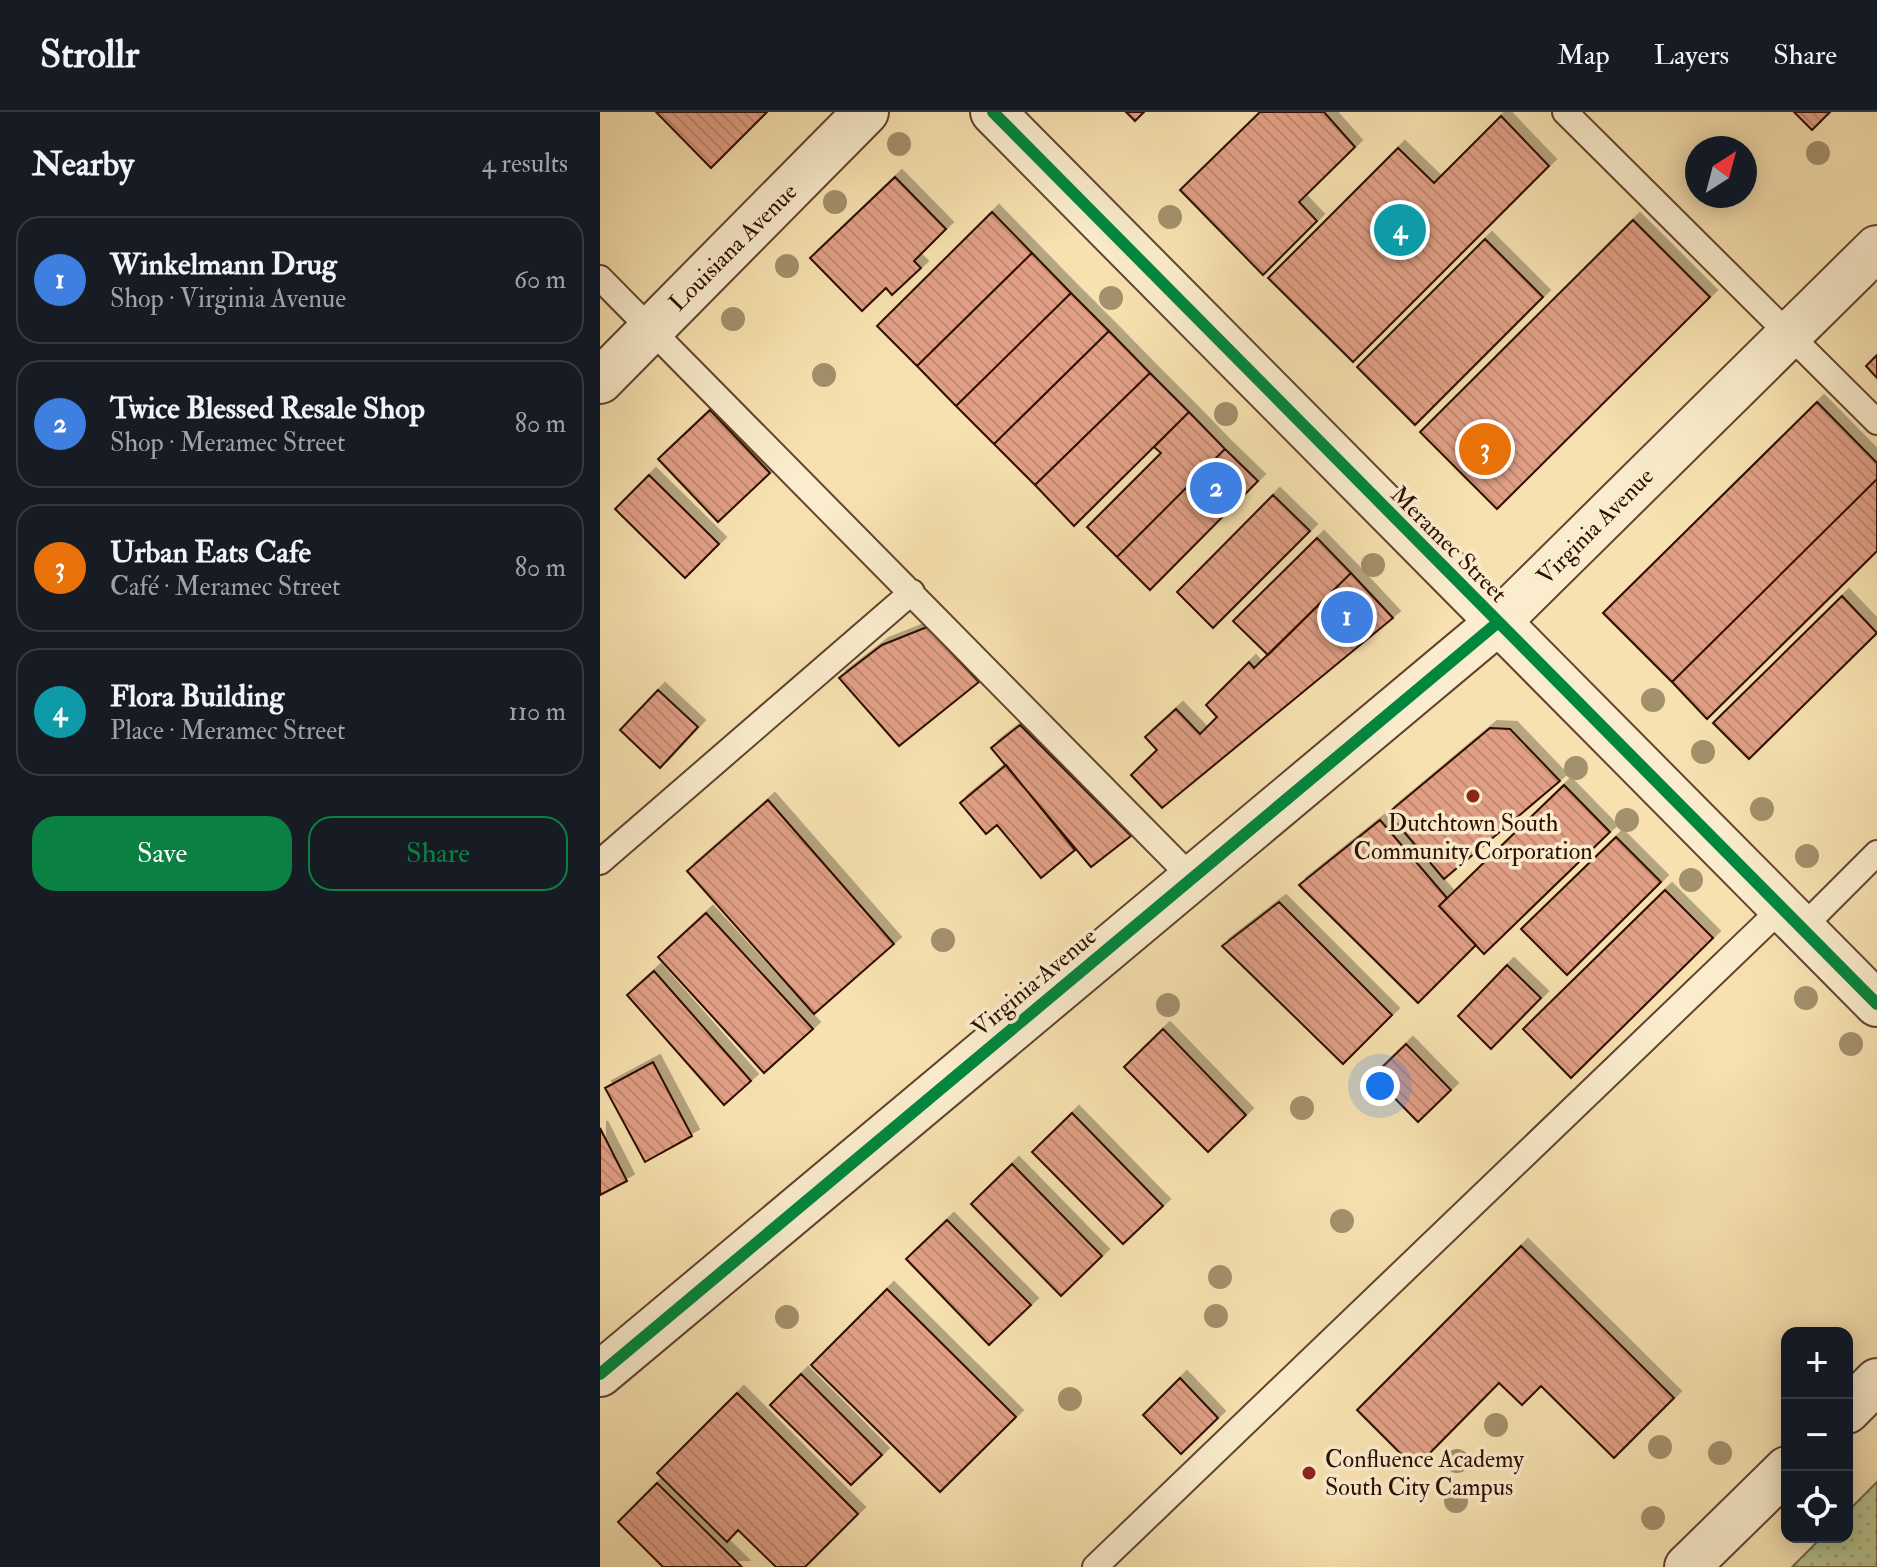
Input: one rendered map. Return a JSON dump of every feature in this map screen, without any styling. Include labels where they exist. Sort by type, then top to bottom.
[{"type":"street","name":"Louisiana Avenue","points":[[600,381],[866,112]]},
{"type":"street","name":"Meramec Street","points":[[993,112],[1496,624],[1877,1004]]},
{"type":"street","name":"Virginia Avenue","points":[[600,1374],[1496,624],[1877,248]]},
{"type":"street","points":[[1853,1405],[1877,1381]]},
{"type":"street","points":[[1687,1567],[1785,1471]]},
{"type":"lane","points":[[1565,112],[1877,422]]},
{"type":"lane","points":[[600,278],[1192,878]]},
{"type":"lane","points":[[600,862],[912,592]]},
{"type":"lane","points":[[1095,1567],[1791,919],[1877,853]]},
{"type":"green space","points":[[1877,1482],[1877,1567],[1792,1567],[1816,1543],[1853,1543],[1853,1506]]},
{"type":"building","points":[[656,112],[767,112],[711,168]]},
{"type":"building","points":[[1126,112],[1144,112],[1135,121]]},
{"type":"building","points":[[1260,112],[1324,112],[1355,147],[1299,202],[1317,221],[1263,275],[1180,190]]},
{"type":"building","points":[[1794,112],[1830,112],[1812,130]]},
{"type":"building","points":[[1501,116],[1549,166],[1353,362],[1268,278],[1398,148],[1434,183]]},
{"type":"building","points":[[895,177],[946,229],[914,261],[921,268],[892,295],[886,288],[862,311],[810,258]]},
{"type":"building","points":[[992,212],[1032,253],[917,366],[877,326]]},
{"type":"building","points":[[1633,220],[1710,297],[1497,509],[1420,432]]},
{"type":"building","points":[[1485,239],[1543,297],[1415,425],[1357,367]]},
{"type":"building","points":[[1032,253],[1071,293],[956,406],[917,366]]},
{"type":"building","points":[[1071,293],[1109,331],[994,444],[956,406]]},
{"type":"building","points":[[1109,331],[1150,373],[1035,485],[994,444]]},
{"type":"building","points":[[1877,355],[1877,378],[1866,366]]},
{"type":"building","points":[[1150,373],[1189,412],[1074,526],[1035,485]]},
{"type":"building","points":[[1817,402],[1877,463],[1877,479],[1672,682],[1603,613]]},
{"type":"building","points":[[710,410],[770,473],[718,522],[658,459]]},
{"type":"building","points":[[1189,412],[1225,449],[1117,557],[1087,527],[1161,453],[1154,447]]},
{"type":"building","points":[[1225,449],[1258,481],[1150,590],[1117,557]]},
{"type":"building","points":[[649,475],[719,544],[685,578],[615,509]]},
{"type":"building","points":[[1877,479],[1877,551],[1707,719],[1672,682]]},
{"type":"building","points":[[1273,495],[1310,531],[1213,628],[1177,592]]},
{"type":"building","points":[[1317,538],[1351,573],[1268,655],[1233,621]]},
{"type":"building","points":[[1351,573],[1393,618],[1162,808],[1131,775],[1157,750],[1145,737],[1176,709],[1200,734],[1217,717],[1206,705],[1249,662],[1254,668]]},
{"type":"building","points":[[1842,596],[1877,633],[1749,759],[1713,723]]},
{"type":"building","points":[[927,627],[979,682],[899,746],[839,678],[882,645]]},
{"type":"building","points":[[658,690],[698,727],[660,768],[620,730]]},
{"type":"building","points":[[1020,725],[1131,836],[1091,867],[991,748]]},
{"type":"building","points":[[1490,728],[1510,729],[1560,781],[1444,879],[1388,813]]},
{"type":"building","points":[[1006,765],[1075,850],[1041,878],[997,825],[986,834],[960,803]]},
{"type":"building","points":[[1564,785],[1610,832],[1484,954],[1439,906]]},
{"type":"building","points":[[768,800],[894,944],[814,1014],[687,871]]},
{"type":"building","points":[[1380,820],[1447,898],[1439,906],[1476,945],[1418,1003],[1299,885]]},
{"type":"building","points":[[1616,837],[1661,882],[1567,975],[1521,929]]},
{"type":"building","points":[[1665,890],[1713,938],[1571,1078],[1523,1029]]},
{"type":"building","points":[[1279,902],[1392,1015],[1343,1064],[1222,946]]},
{"type":"building","points":[[706,913],[813,1029],[764,1073],[658,957]]},
{"type":"building","points":[[1507,965],[1541,998],[1491,1049],[1458,1016]]},
{"type":"building","points":[[654,971],[751,1081],[724,1105],[627,995]]},
{"type":"building","points":[[1163,1029],[1246,1115],[1208,1152],[1124,1067]]},
{"type":"building","points":[[1406,1044],[1451,1090],[1418,1122],[1373,1076]]},
{"type":"building","points":[[653,1062],[692,1136],[645,1162],[605,1088]]},
{"type":"building","points":[[1072,1113],[1163,1206],[1123,1244],[1032,1152]]},
{"type":"building","points":[[600,1128],[627,1181],[600,1195]]},
{"type":"building","points":[[1012,1164],[1102,1256],[1061,1296],[971,1204]]},
{"type":"building","points":[[947,1220],[1031,1305],[989,1345],[906,1259]]},
{"type":"building","points":[[1521,1246],[1674,1398],[1614,1458],[1541,1386],[1522,1405],[1499,1383],[1415,1468],[1357,1410]]},
{"type":"building","points":[[887,1289],[1016,1417],[940,1492],[811,1365]]},
{"type":"building","points":[[801,1374],[882,1455],[851,1485],[770,1405]]},
{"type":"building","points":[[1180,1378],[1218,1418],[1181,1454],[1143,1415]]},
{"type":"building","points":[[737,1393],[858,1514],[805,1567],[776,1567],[738,1530],[727,1542],[657,1473]]},
{"type":"building","points":[[657,1483],[742,1567],[663,1567],[618,1522]]},
{"type":"cycle path","points":[[993,112],[1877,1004]]},
{"type":"cycle path","points":[[600,1374],[1496,624]]},
{"type":"place","name":"Flora Building","points":[[1400,230]]},
{"type":"place","name":"Urban Eats Cafe","points":[[1485,449]]},
{"type":"place","name":"Twice Blessed Resale Shop","points":[[1216,488]]},
{"type":"place","name":"Winkelmann Drug","points":[[1347,617]]},
{"type":"place","name":"Dutchtown South Community Corporation","points":[[1473,796]]},
{"type":"place","name":"Confluence Academy South City Campus","points":[[1309,1473]]}]
